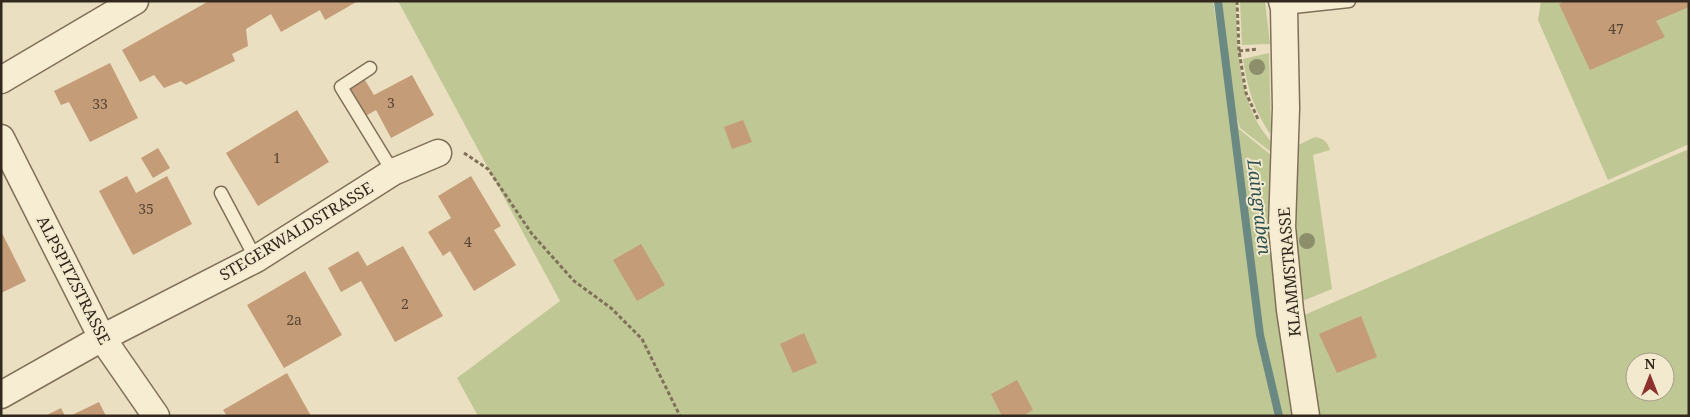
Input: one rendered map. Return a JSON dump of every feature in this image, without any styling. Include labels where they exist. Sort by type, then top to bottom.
[{"type":"street","points":[[1,80],[125,3]]},
{"type":"street","name":"KLAMMSTRASSE","points":[[1283,5],[1286,108],[1282,227],[1292,326],[1306,416]]},
{"type":"street","name":"ALPSPITZSTRASSE","points":[[1,138],[102,338],[156,416]]},
{"type":"street","name":"STEGERWALDSTRASSE","points":[[1,395],[102,338],[256,259],[393,172],[438,153]]},
{"type":"lane","name":"KLAMMSTRASSE","points":[[1283,5],[1349,1]]},
{"type":"lane","points":[[370,68],[341,87],[393,172]]},
{"type":"lane","points":[[221,194],[256,259]]},
{"type":"path","points":[[1237,1],[1239,51],[1246,93],[1258,118],[1284,154]]},
{"type":"path","points":[[438,153],[464,153],[488,169],[532,234],[574,281],[611,308],[642,339],[680,416]]},
{"type":"green space","points":[[398,1],[1213,1],[1217,28],[1214,1],[1236,1],[1238,47],[1245,92],[1256,120],[1271,142],[1271,152],[1240,128],[1233,106],[1239,129],[1271,155],[1281,325],[1689,149],[1689,416],[478,416],[457,378],[560,301]]},
{"type":"green space","points":[[1240,1],[1265,1],[1270,44],[1242,45]]},
{"type":"green space","points":[[1541,1],[1689,1],[1689,144],[1608,180],[1538,20]]},
{"type":"green space","points":[[1269,53],[1270,134],[1252,98],[1243,59]]},
{"type":"green space","points":[[1315,137],[1325,141],[1330,150],[1313,155],[1332,289],[1305,300],[1293,293],[1288,150]]},
{"type":"building","points":[[209,1],[358,1],[325,20],[320,10],[281,32],[271,14],[246,29],[248,46],[232,54],[235,61],[186,85],[181,81],[164,88],[154,75],[140,82],[122,50]]},
{"type":"building","points":[[1565,1],[1689,1],[1689,7],[1656,21],[1665,37],[1590,70],[1559,4]]},
{"type":"building","points":[[110,63],[138,118],[90,142],[69,102],[61,105],[54,91]]},
{"type":"building","points":[[412,75],[434,115],[391,138],[376,110],[362,118],[347,90],[365,80],[374,95]]},
{"type":"building","points":[[297,110],[329,162],[258,206],[226,153]]},
{"type":"building","points":[[743,120],[752,142],[732,149],[724,127]]},
{"type":"building","points":[[158,148],[170,168],[153,178],[141,158]]},
{"type":"building","points":[[127,176],[136,193],[167,176],[192,224],[133,255],[99,191]]},
{"type":"building","points":[[471,176],[501,226],[494,230],[516,265],[474,291],[450,251],[443,256],[428,232],[451,218],[438,196]]},
{"type":"building","points":[[1,231],[26,281],[1,293]]},
{"type":"building","points":[[641,244],[665,285],[637,301],[613,260]]},
{"type":"building","points":[[403,246],[443,316],[395,342],[361,281],[341,292],[328,268],[358,251],[367,266]]},
{"type":"building","points":[[305,271],[342,335],[284,368],[247,305]]},
{"type":"building","points":[[1361,316],[1377,357],[1337,373],[1319,334]]},
{"type":"building","points":[[804,333],[817,363],[793,373],[780,344]]},
{"type":"building","points":[[287,373],[311,416],[227,416],[223,410]]},
{"type":"building","points":[[1017,380],[1033,410],[1023,416],[1002,416],[991,394]]},
{"type":"building","points":[[99,402],[106,416],[70,416]]},
{"type":"building","points":[[61,408],[65,416],[45,416]]},
{"type":"waterway","name":"Laingraben","points":[[1218,1],[1260,335],[1279,416]]}]
